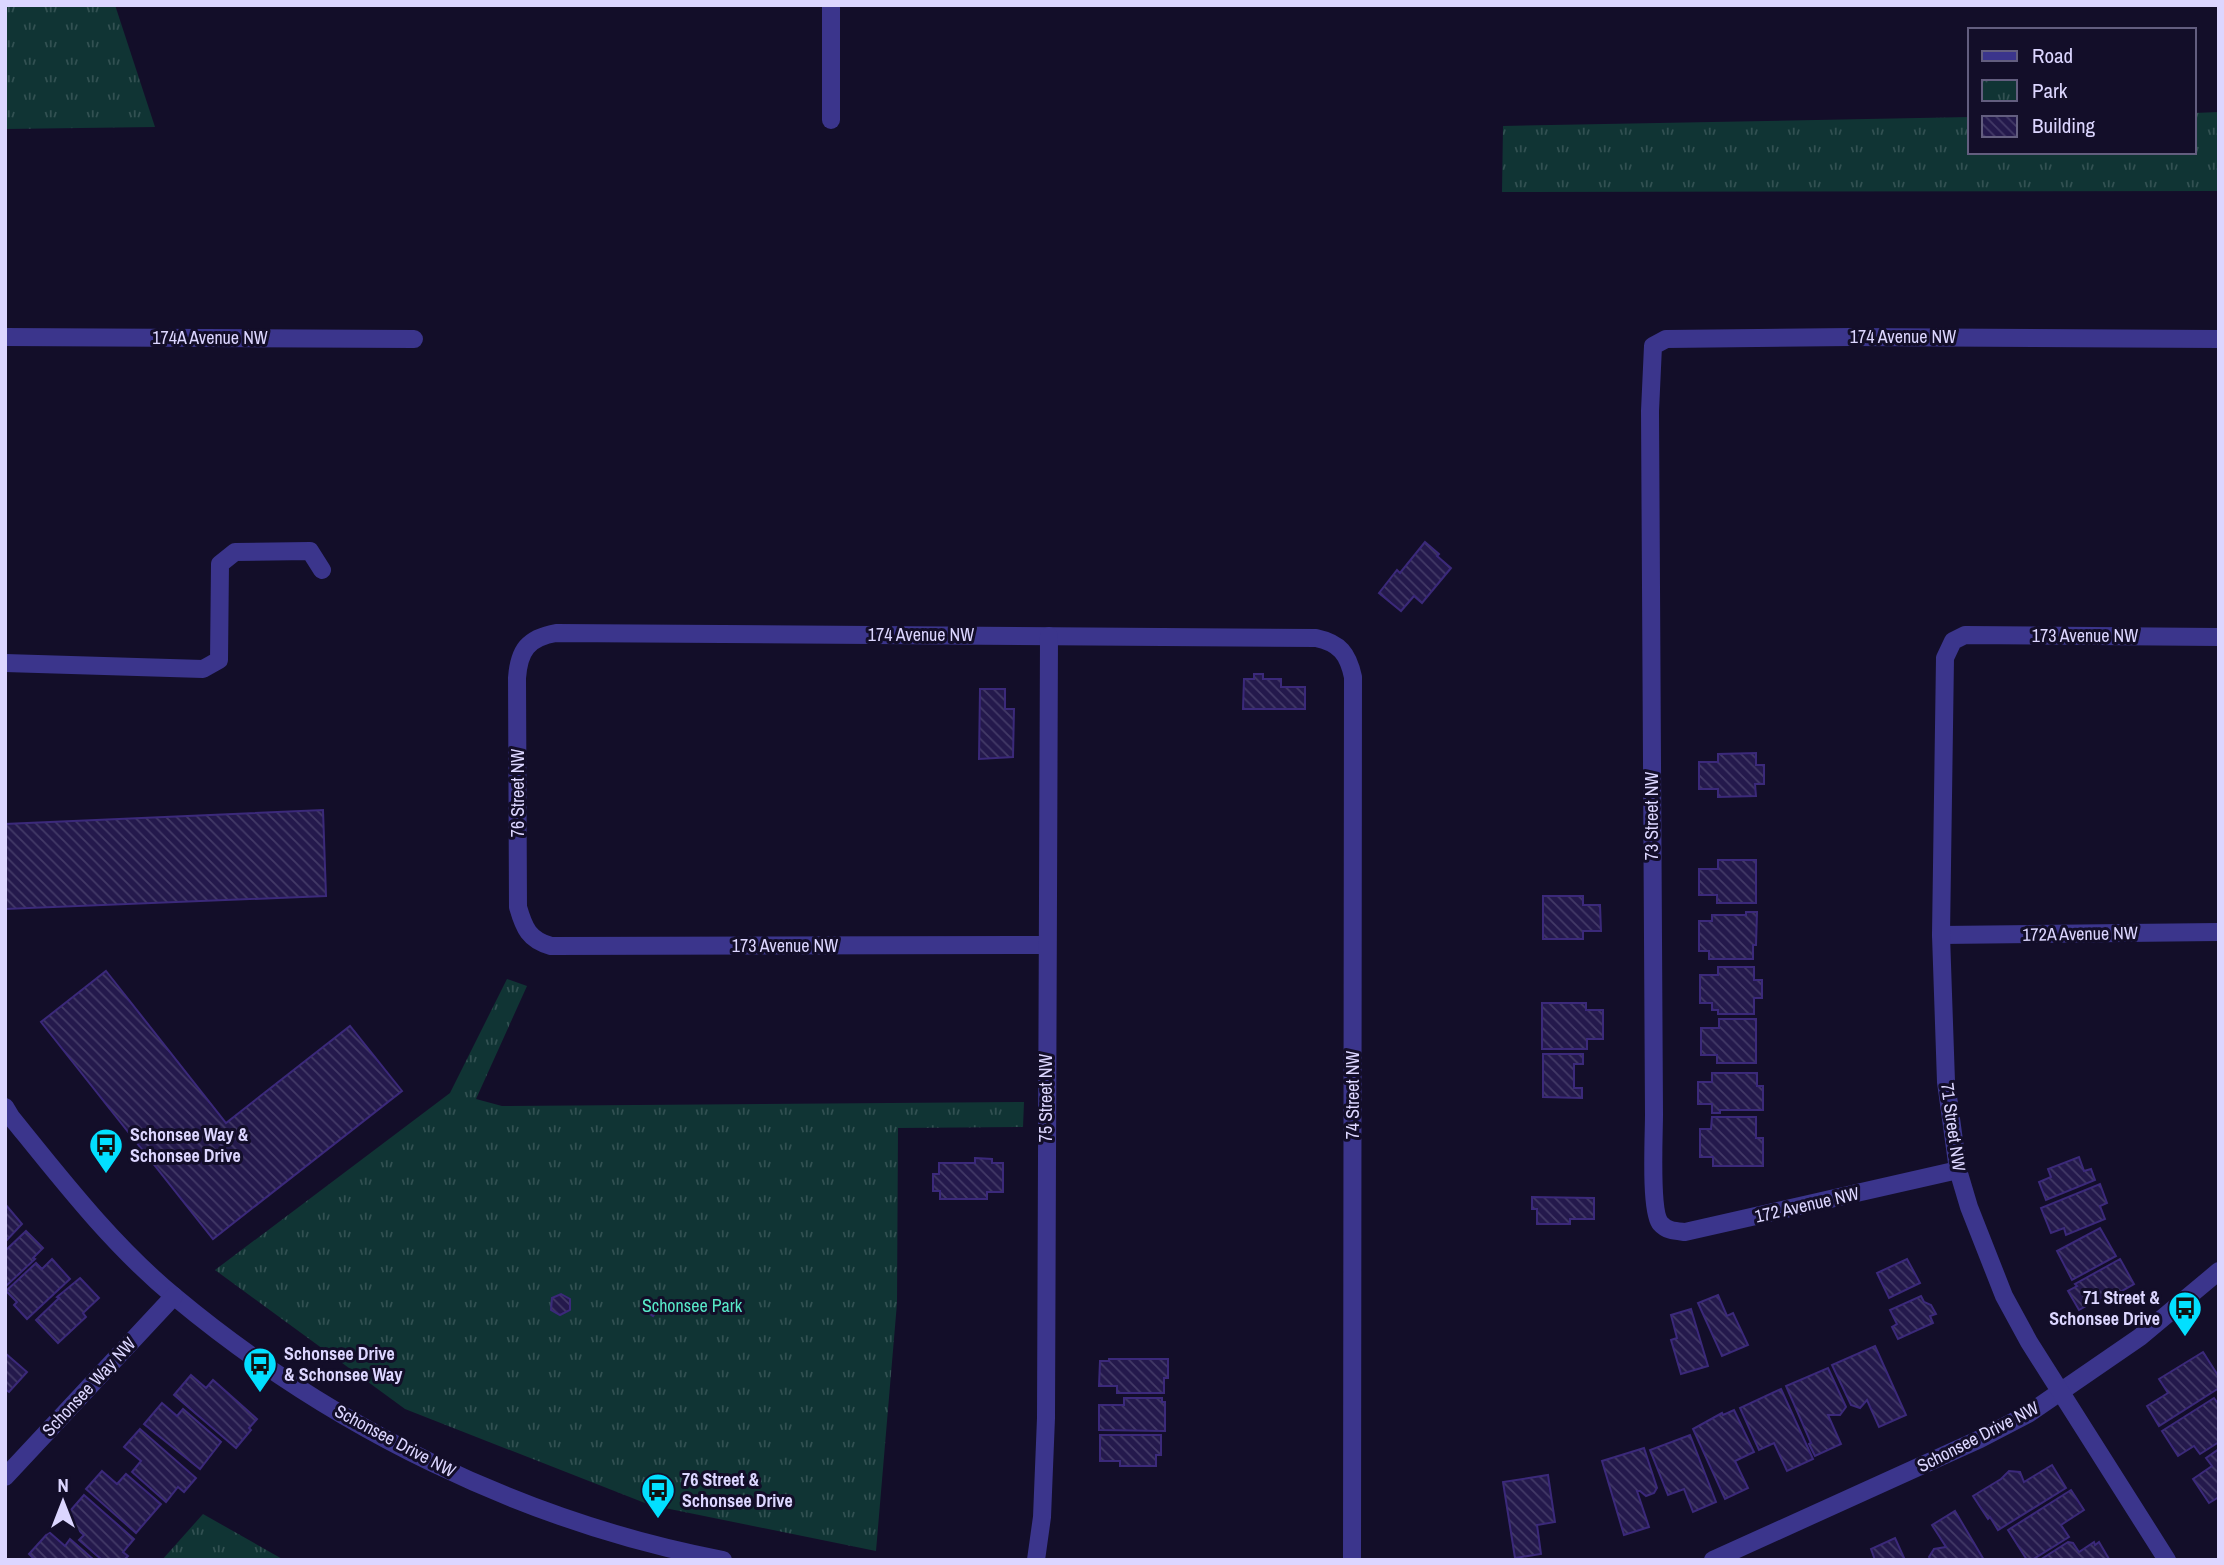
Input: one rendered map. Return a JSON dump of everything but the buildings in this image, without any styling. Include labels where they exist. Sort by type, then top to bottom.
[{"type":"street","points":[[831,5],[831,120]]},
{"type":"street","name":"174A Avenue NW","points":[[5,337],[414,339]]},
{"type":"street","name":"174 Avenue NW","points":[[1650,411],[1653,346],[1666,339],[2219,339]]},
{"type":"street","name":"73 Street NW","points":[[1650,411],[1654,1182],[1658,1221]]},
{"type":"street","points":[[5,663],[203,669],[219,660],[220,564],[235,552],[310,551],[322,570]]},
{"type":"street","name":"174 Avenue NW","points":[[522,653],[528,644],[540,636],[556,633],[1328,640]]},
{"type":"street","name":"173 Avenue NW","points":[[1953,641],[1965,635],[2219,637]]},
{"type":"street","name":"75 Street NW","points":[[1036,1560],[1042,1517],[1045,1449],[1049,636]]},
{"type":"street","name":"74 Street NW","points":[[1328,640],[1344,651],[1353,677],[1352,1560]]},
{"type":"street","name":"71 Street NW","points":[[1953,641],[1945,658],[1941,935],[1945,1082],[1958,1170],[1969,1207],[2004,1296],[2060,1393],[2167,1560]]},
{"type":"street","name":"76 Street NW","points":[[522,653],[517,678],[518,906],[527,932]]},
{"type":"street","name":"173 Avenue NW","points":[[527,932],[539,943],[551,946],[1047,945]]},
{"type":"street","name":"172A Avenue NW","points":[[1941,935],[2219,932]]},
{"type":"street","name":"Schonsee Drive NW","points":[[5,1107],[10,1117],[115,1240],[174,1296],[250,1354],[318,1399],[386,1439],[461,1476],[532,1505],[650,1543],[723,1560]]},
{"type":"street","name":"172 Avenue NW","points":[[1658,1221],[1667,1230],[1685,1232],[1958,1170]]},
{"type":"street","name":"Schonsee Drive NW","points":[[1713,1560],[1980,1439],[2028,1414],[2140,1337],[2219,1271]]},
{"type":"street","name":"Schonsee Way NW","points":[[5,1477],[174,1296]]},
{"type":"green space","points":[[5,5],[115,5],[155,127],[5,129]]},
{"type":"green space","points":[[2219,112],[2219,191],[1502,192],[1503,126],[1968,117],[1968,154],[2196,154],[2196,113]]},
{"type":"green space","name":"Schonsee Park","points":[[507,979],[527,986],[476,1099],[502,1106],[1024,1102],[1023,1127],[898,1128],[897,1303],[876,1551],[650,1505],[405,1409],[215,1270],[450,1093]]},
{"type":"green space","points":[[203,1514],[284,1560],[162,1560]]},
{"type":"place","name":"Schonsee Way & Schonsee Drive","points":[[106,1175]]},
{"type":"place","name":"71 Street & Schonsee Drive","points":[[2185,1338]]},
{"type":"place","name":"Schonsee Drive & Schonsee Way","points":[[260,1394]]},
{"type":"place","name":"76 Street & Schonsee Drive","points":[[658,1520]]}]
